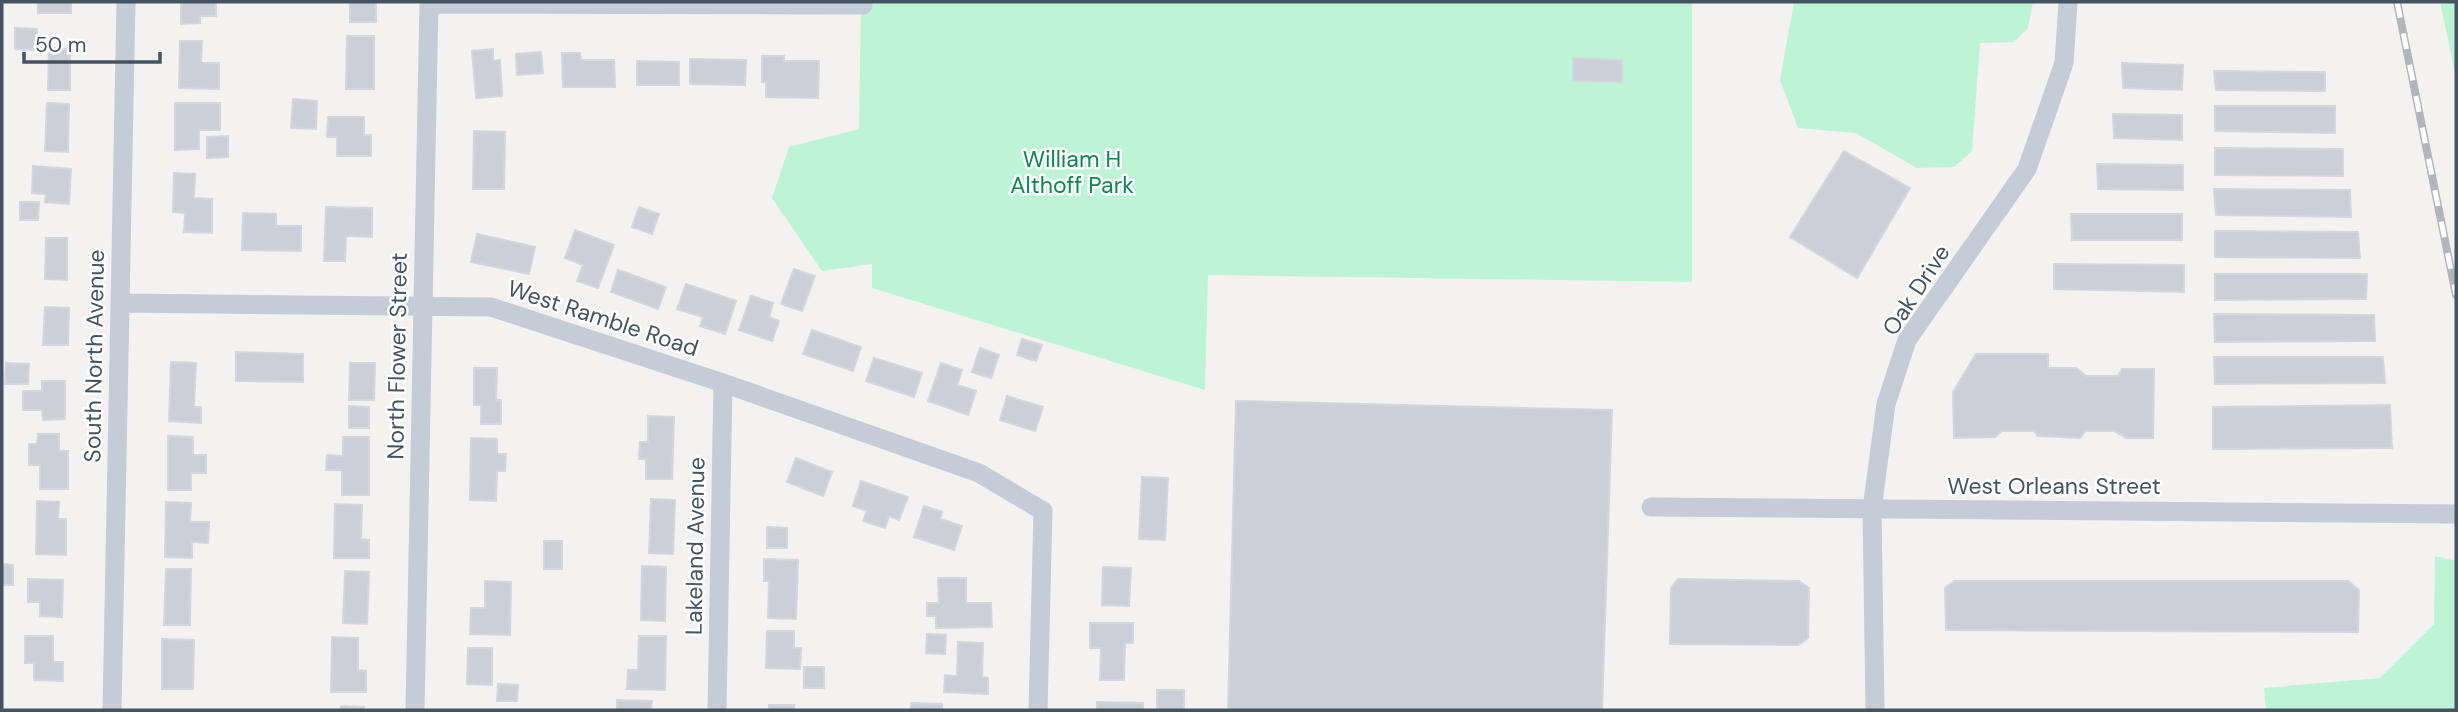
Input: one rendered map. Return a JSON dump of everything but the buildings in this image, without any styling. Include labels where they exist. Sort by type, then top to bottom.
[{"type":"street","name":"South North Avenue","points":[[112,710],[126,2]]},
{"type":"street","name":"Oak Drive","points":[[1875,710],[1872,509],[1886,404],[1907,340],[2027,169],[2064,63],[2068,2]]},
{"type":"street","points":[[429,3],[863,5]]},
{"type":"street","name":"North Flower Street","points":[[415,710],[429,3]]},
{"type":"street","name":"West Ramble Road","points":[[120,303],[491,307],[723,383],[979,473],[1044,511],[1038,710]]},
{"type":"street","name":"Lakeland Avenue","points":[[717,710],[723,383]]},
{"type":"street","name":"West Orleans Street","points":[[1651,507],[2456,514]]},
{"type":"green space","name":"William H Althoff Park","points":[[861,2],[1692,2],[1692,282],[1208,275],[1205,390],[872,288],[872,264],[822,271],[772,198],[789,147],[859,129]]},
{"type":"green space","points":[[1794,2],[2033,2],[2028,28],[2014,42],[1980,43],[1972,151],[1954,167],[1917,168],[1856,133],[1798,128],[1780,80]]},
{"type":"green space","points":[[2440,2],[2456,2],[2456,77]]},
{"type":"green space","points":[[2435,556],[2456,561],[2456,710],[2266,710],[2264,688],[2380,678],[2434,624]]},
{"type":"railway","points":[[2397,2],[2456,295]]}]
